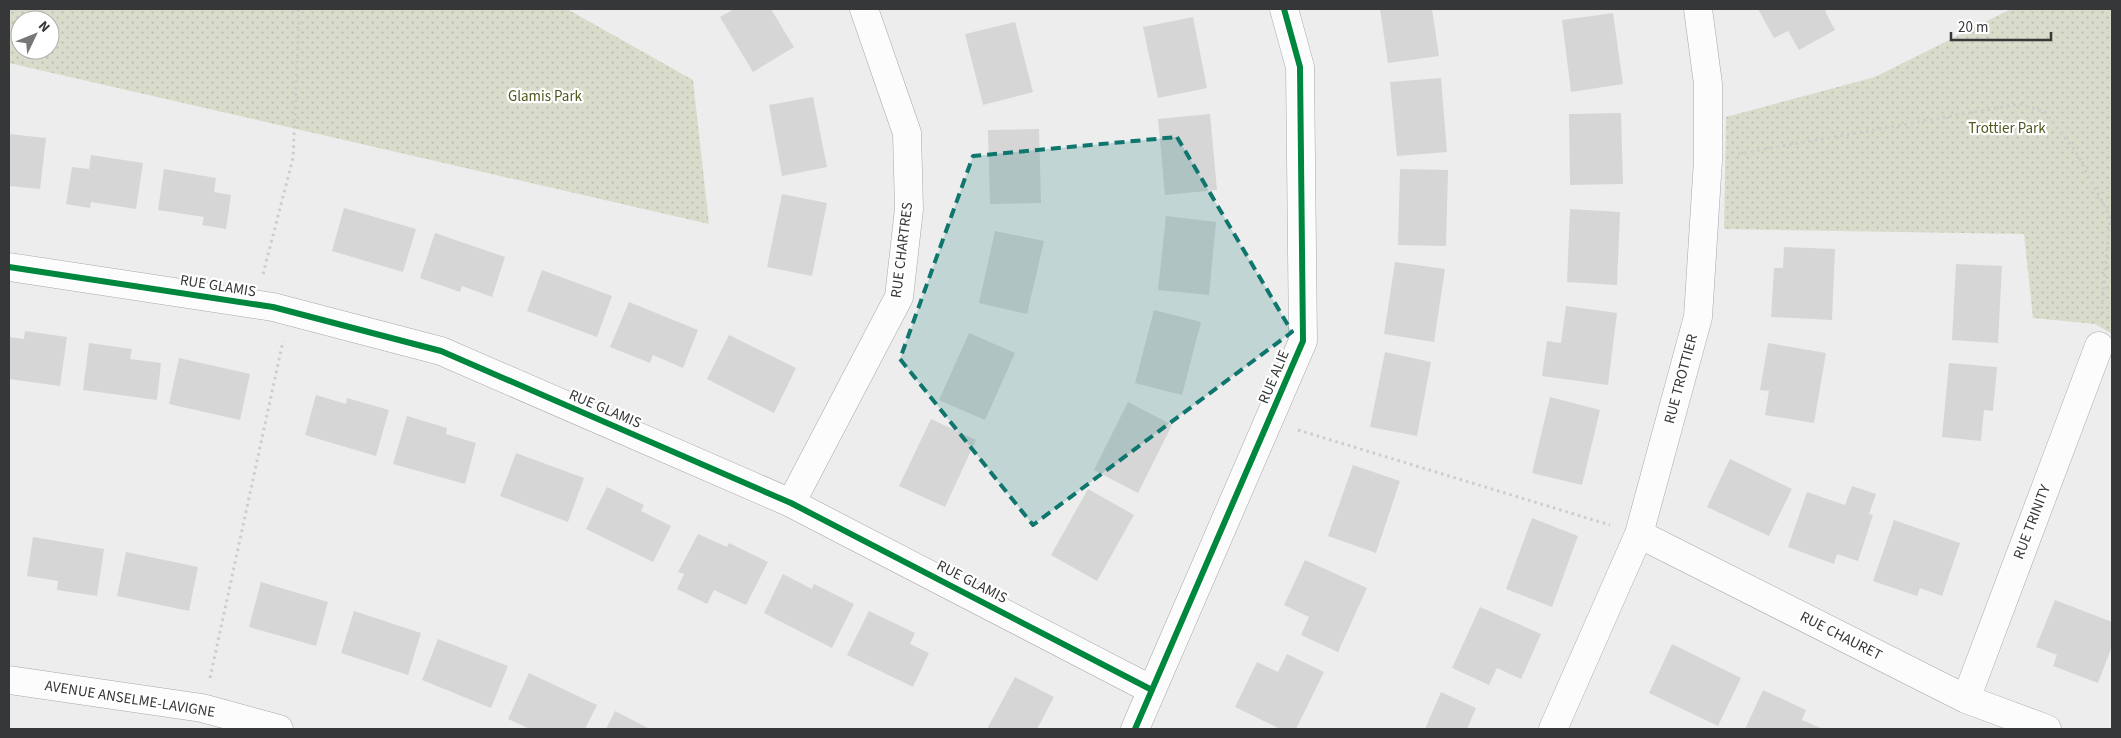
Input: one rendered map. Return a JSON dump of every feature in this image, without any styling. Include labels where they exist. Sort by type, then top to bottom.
[{"type":"street","name":"RUE CHARTRES","points":[[791,503],[899,297],[909,209],[907,133],[864,9]]},
{"type":"street","name":"RUE ALIE","points":[[1135,729],[1303,341],[1300,67],[1284,9]]},
{"type":"street","name":"RUE TROTTIER","points":[[1553,729],[1639,534],[1698,317],[1708,160],[1708,84],[1698,9]]},
{"type":"street","name":"RUE GLAMIS","points":[[9,268],[273,307],[441,351],[791,503],[1152,690]]},
{"type":"street","name":"RUE TRINITY","points":[[1966,698],[2099,346]]},
{"type":"street","name":"RUE CHAURET","points":[[1639,534],[1966,698],[2048,729]]},
{"type":"street","name":"AVENUE ANSELME-LAVIGNE","points":[[9,680],[202,708],[269,728]]},
{"type":"path","points":[[261,282],[293,158],[299,24],[298,9]]},
{"type":"path","points":[[1708,160],[1779,145],[2019,104],[2045,112],[2076,152],[2111,216],[2099,346]]},
{"type":"path","points":[[210,678],[285,333]]},
{"type":"path","points":[[1268,421],[1639,534]]},
{"type":"highlighted area","points":[[1177,137],[1292,332],[1033,525],[900,359],[973,156]]},
{"type":"green space","name":"Glamis Park","points":[[9,9],[567,9],[693,80],[709,224],[9,63]]},
{"type":"green space","name":"Trottier Park","points":[[2011,9],[2112,9],[2112,334],[2095,324],[2033,318],[2024,234],[1724,229],[1726,117],[1875,77]]},
{"type":"building","points":[[734,9],[771,9],[794,47],[753,72],[720,17]]},
{"type":"building","points":[[1380,9],[1432,9],[1439,56],[1388,63]]},
{"type":"building","points":[[1758,9],[1829,9],[1825,11],[1835,30],[1799,50],[1788,31],[1774,38]]},
{"type":"building","points":[[1613,13],[1623,84],[1571,92],[1562,20]]},
{"type":"building","points":[[1193,17],[1207,88],[1158,98],[1143,27]]},
{"type":"building","points":[[1015,22],[1033,92],[983,105],[965,34]]},
{"type":"building","points":[[1441,78],[1447,152],[1397,156],[1390,82]]},
{"type":"building","points":[[813,97],[827,167],[782,176],[769,105]]},
{"type":"building","points":[[1621,113],[1623,184],[1570,185],[1569,114]]},
{"type":"building","points":[[1210,114],[1217,190],[1165,195],[1158,119]]},
{"type":"building","points":[[1039,129],[1041,203],[990,204],[988,130]]},
{"type":"building","points":[[9,134],[46,138],[40,189],[9,186]]},
{"type":"building","points":[[91,155],[143,163],[136,209],[91,202],[90,208],[66,204],[72,167],[89,169]]},
{"type":"building","points":[[164,169],[216,178],[214,192],[231,195],[226,229],[202,225],[204,217],[158,210]]},
{"type":"building","points":[[1400,169],[1448,170],[1446,246],[1398,245]]},
{"type":"building","points":[[782,194],[827,203],[812,276],[767,267]]},
{"type":"building","points":[[344,208],[416,229],[403,272],[332,251]]},
{"type":"building","points":[[1570,209],[1620,212],[1617,285],[1567,282]]},
{"type":"building","points":[[1166,216],[1216,222],[1209,295],[1158,290]]},
{"type":"building","points":[[995,231],[1044,241],[1027,314],[979,303]]},
{"type":"building","points":[[435,233],[505,257],[492,297],[462,286],[460,292],[420,278]]},
{"type":"building","points":[[1784,247],[1835,249],[1832,320],[1771,317],[1774,268],[1783,268]]},
{"type":"building","points":[[1395,262],[1445,269],[1434,342],[1384,334]]},
{"type":"building","points":[[1956,264],[2002,266],[1998,343],[1952,340]]},
{"type":"building","points":[[542,270],[612,296],[597,337],[527,311]]},
{"type":"building","points":[[629,302],[698,330],[683,368],[653,355],[650,363],[610,347]]},
{"type":"building","points":[[1566,306],[1617,313],[1608,385],[1542,376],[1547,341],[1561,343]]},
{"type":"building","points":[[1154,310],[1201,322],[1182,395],[1135,383]]},
{"type":"building","points":[[25,331],[67,337],[60,386],[9,379],[9,337],[24,339]]},
{"type":"building","points":[[969,333],[1015,353],[985,420],[939,400]]},
{"type":"building","points":[[729,335],[796,368],[774,413],[707,379]]},
{"type":"building","points":[[89,343],[132,349],[130,359],[161,363],[157,400],[83,390]]},
{"type":"building","points":[[1768,343],[1826,353],[1814,423],[1765,415],[1769,391],[1760,390]]},
{"type":"building","points":[[1385,352],[1431,362],[1417,436],[1370,427]]},
{"type":"building","points":[[179,358],[250,374],[240,420],[169,404]]},
{"type":"building","points":[[1949,363],[1997,367],[1993,411],[1984,410],[1981,441],[1942,437]]},
{"type":"building","points":[[316,395],[346,404],[347,398],[389,410],[376,456],[305,435]]},
{"type":"building","points":[[1550,397],[1600,410],[1582,485],[1532,473]]},
{"type":"building","points":[[1128,402],[1172,425],[1138,493],[1094,470]]},
{"type":"building","points":[[407,416],[447,428],[446,434],[476,443],[465,484],[393,464]]},
{"type":"building","points":[[931,419],[976,440],[945,507],[899,486]]},
{"type":"building","points":[[516,453],[584,478],[568,522],[500,496]]},
{"type":"building","points":[[1730,459],[1792,489],[1769,536],[1707,507]]},
{"type":"building","points":[[1353,465],[1400,481],[1376,553],[1328,536]]},
{"type":"building","points":[[1852,486],[1876,494],[1869,514],[1873,515],[1858,561],[1837,554],[1834,564],[1788,547],[1807,492],[1845,505]]},
{"type":"building","points":[[607,487],[644,505],[641,511],[671,526],[653,562],[586,529]]},
{"type":"building","points":[[1088,489],[1134,515],[1097,581],[1051,555]]},
{"type":"building","points":[[1532,518],[1578,536],[1552,607],[1506,589]]},
{"type":"building","points":[[1894,520],[1960,543],[1942,596],[1920,588],[1917,596],[1873,581]]},
{"type":"building","points":[[698,534],[727,547],[729,543],[768,562],[746,605],[714,590],[707,604],[677,589],[684,574],[678,572]]},
{"type":"building","points":[[33,537],[104,549],[97,596],[57,590],[58,581],[27,576]]},
{"type":"building","points":[[126,552],[198,567],[189,611],[117,596]]},
{"type":"building","points":[[1305,560],[1367,588],[1338,652],[1301,635],[1309,617],[1284,605]]},
{"type":"building","points":[[783,574],[812,589],[814,584],[854,604],[832,648],[764,613]]},
{"type":"building","points":[[261,582],[328,602],[316,646],[249,627]]},
{"type":"building","points":[[2055,600],[2112,622],[2112,646],[2098,683],[2053,666],[2057,655],[2036,647]]},
{"type":"building","points":[[1480,607],[1541,634],[1521,679],[1497,668],[1489,685],[1452,668]]},
{"type":"building","points":[[354,611],[421,633],[408,675],[341,653]]},
{"type":"building","points":[[869,611],[915,633],[910,644],[929,653],[913,687],[847,655]]},
{"type":"building","points":[[438,639],[508,666],[491,708],[422,680]]},
{"type":"building","points":[[1672,644],[1741,678],[1718,726],[1649,693]]},
{"type":"building","points":[[1287,654],[1324,672],[1296,729],[1280,729],[1235,707],[1257,662],[1278,672]]},
{"type":"building","points":[[529,673],[597,705],[585,729],[530,729],[508,719]]},
{"type":"building","points":[[1015,677],[1054,697],[1037,729],[987,729]]},
{"type":"building","points":[[1763,690],[1806,710],[1802,720],[1823,729],[1745,729]]},
{"type":"building","points":[[1441,692],[1476,708],[1467,729],[1425,729]]},
{"type":"building","points":[[615,711],[646,727],[650,729],[606,729]]},
{"type":"cycle path","points":[[1135,729],[1303,341],[1300,67],[1284,9]]},
{"type":"cycle path","points":[[9,267],[273,307],[441,351],[791,503],[1152,690]]}]
